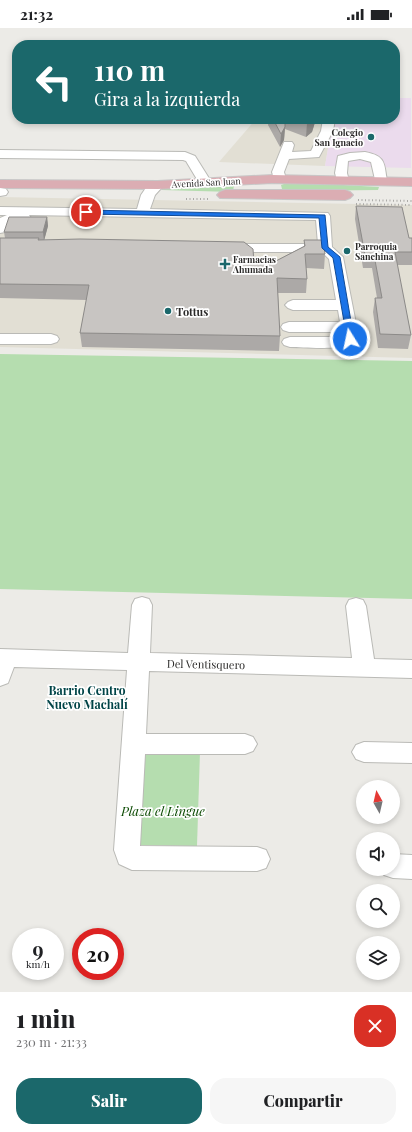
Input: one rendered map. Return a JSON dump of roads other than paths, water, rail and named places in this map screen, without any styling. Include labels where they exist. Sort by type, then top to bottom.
[{"type":"main road","name":"Avenida San Juan","points":[[153,190],[206,183],[280,179],[412,182]]},
{"type":"main road","points":[[307,195],[308,182],[316,179]]},
{"type":"main road","name":"Avenida San Juan","points":[[0,190],[153,190],[259,195],[412,196]]},
{"type":"street","points":[[280,179],[278,172],[286,150],[315,154],[327,131],[328,124]]},
{"type":"street","points":[[0,154],[185,156],[192,159],[206,183]]},
{"type":"street","points":[[343,181],[341,173],[342,159],[354,157],[375,158],[380,181]]},
{"type":"street","points":[[142,213],[153,190]]},
{"type":"street","points":[[259,195],[259,214]]},
{"type":"street","points":[[0,211],[323,216],[325,248]]},
{"type":"street","points":[[0,229],[2,222],[12,218],[55,218]]},
{"type":"street","points":[[214,248],[325,248],[336,257],[348,327],[289,334]]},
{"type":"street","points":[[293,305],[344,305]]},
{"type":"street","points":[[0,339],[51,339]]},
{"type":"street","points":[[142,605],[127,850],[128,855],[132,858],[257,859]]},
{"type":"street","points":[[356,606],[364,668]]},
{"type":"street","name":"Del Ventisquero","points":[[2,664],[138,663],[412,669]]},
{"type":"street","points":[[134,744],[245,744]]},
{"type":"street","points":[[364,752],[412,753]]},
{"type":"street","points":[[400,866],[412,867]]},
{"type":"place","name":"Colegio San Ignacio","points":[[371,137]]},
{"type":"place","name":"Parroquia Sanchina","points":[[347,251]]},
{"type":"place","name":"Farmacias Ahumada","points":[[225,264]]},
{"type":"place","name":"Tottus","points":[[168,311]]},
{"type":"district","name":"Barrio Centro Nuevo Machalí","points":[[87,697]]},
{"type":"park label","name":"Plaza el Lingue","points":[[163,810]]}]
